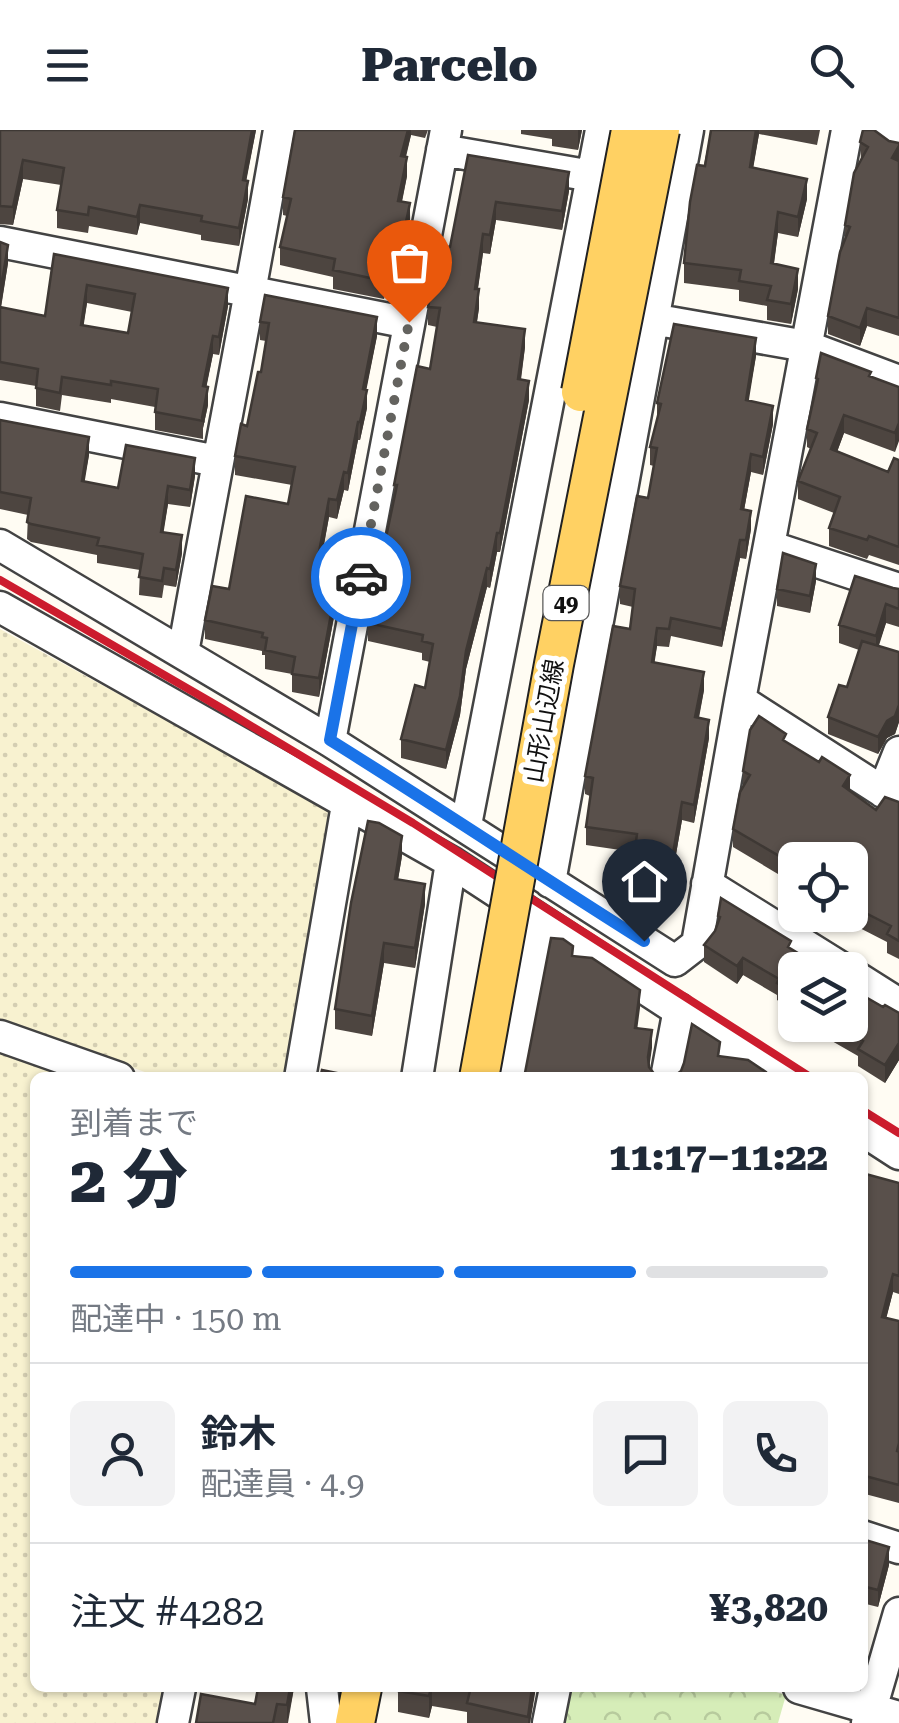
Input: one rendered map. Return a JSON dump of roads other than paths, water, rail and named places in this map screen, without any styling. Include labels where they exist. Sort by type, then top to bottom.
[{"type":"main road","name":"山形山辺線","points":[[455,1072],[631,130]]},
{"type":"main road","name":"山形山辺線","points":[[479,1072],[554,664],[660,130]]},
{"type":"main road","points":[[328,1723],[335,1692]]},
{"type":"main road","points":[[357,1723],[361,1692]]},
{"type":"street","points":[[183,653],[279,130]]},
{"type":"street","points":[[466,826],[601,130]]},
{"type":"street","points":[[550,882],[688,130]]},
{"type":"street","points":[[0,545],[330,740],[675,961],[698,944],[846,130]]},
{"type":"street","points":[[878,130],[899,143]]},
{"type":"street","points":[[330,740],[444,140],[592,176]]},
{"type":"street","points":[[0,242],[409,322]]},
{"type":"street","points":[[652,320],[806,346],[899,381]]},
{"type":"street","points":[[0,418],[217,461]]},
{"type":"street","points":[[769,546],[899,589]]},
{"type":"street","points":[[0,607],[451,862],[773,1072]]},
{"type":"street","points":[[740,700],[891,797],[899,752]]},
{"type":"street","points":[[301,1072],[348,805]]},
{"type":"street","points":[[418,1072],[451,862]]},
{"type":"street","points":[[706,884],[815,952]]},
{"type":"street","points":[[510,1072],[539,921]]},
{"type":"street","points":[[868,985],[899,1004]]},
{"type":"street","points":[[667,1072],[679,1009]]},
{"type":"street","points":[[0,1036],[103,1072]]},
{"type":"street","points":[[868,1134],[899,1154]]},
{"type":"street","points":[[868,1538],[899,1548]]},
{"type":"street","points":[[810,1692],[879,1716],[899,1613]]},
{"type":"street","points":[[174,1723],[179,1692]]},
{"type":"street","points":[[323,1692],[328,1723]]},
{"type":"street","points":[[357,1723],[376,1692]]},
{"type":"street","points":[[548,1723],[553,1692]]},
{"type":"railway","points":[[0,580],[413,823],[803,1072]]},
{"type":"railway","points":[[868,1114],[899,1133]]}]
